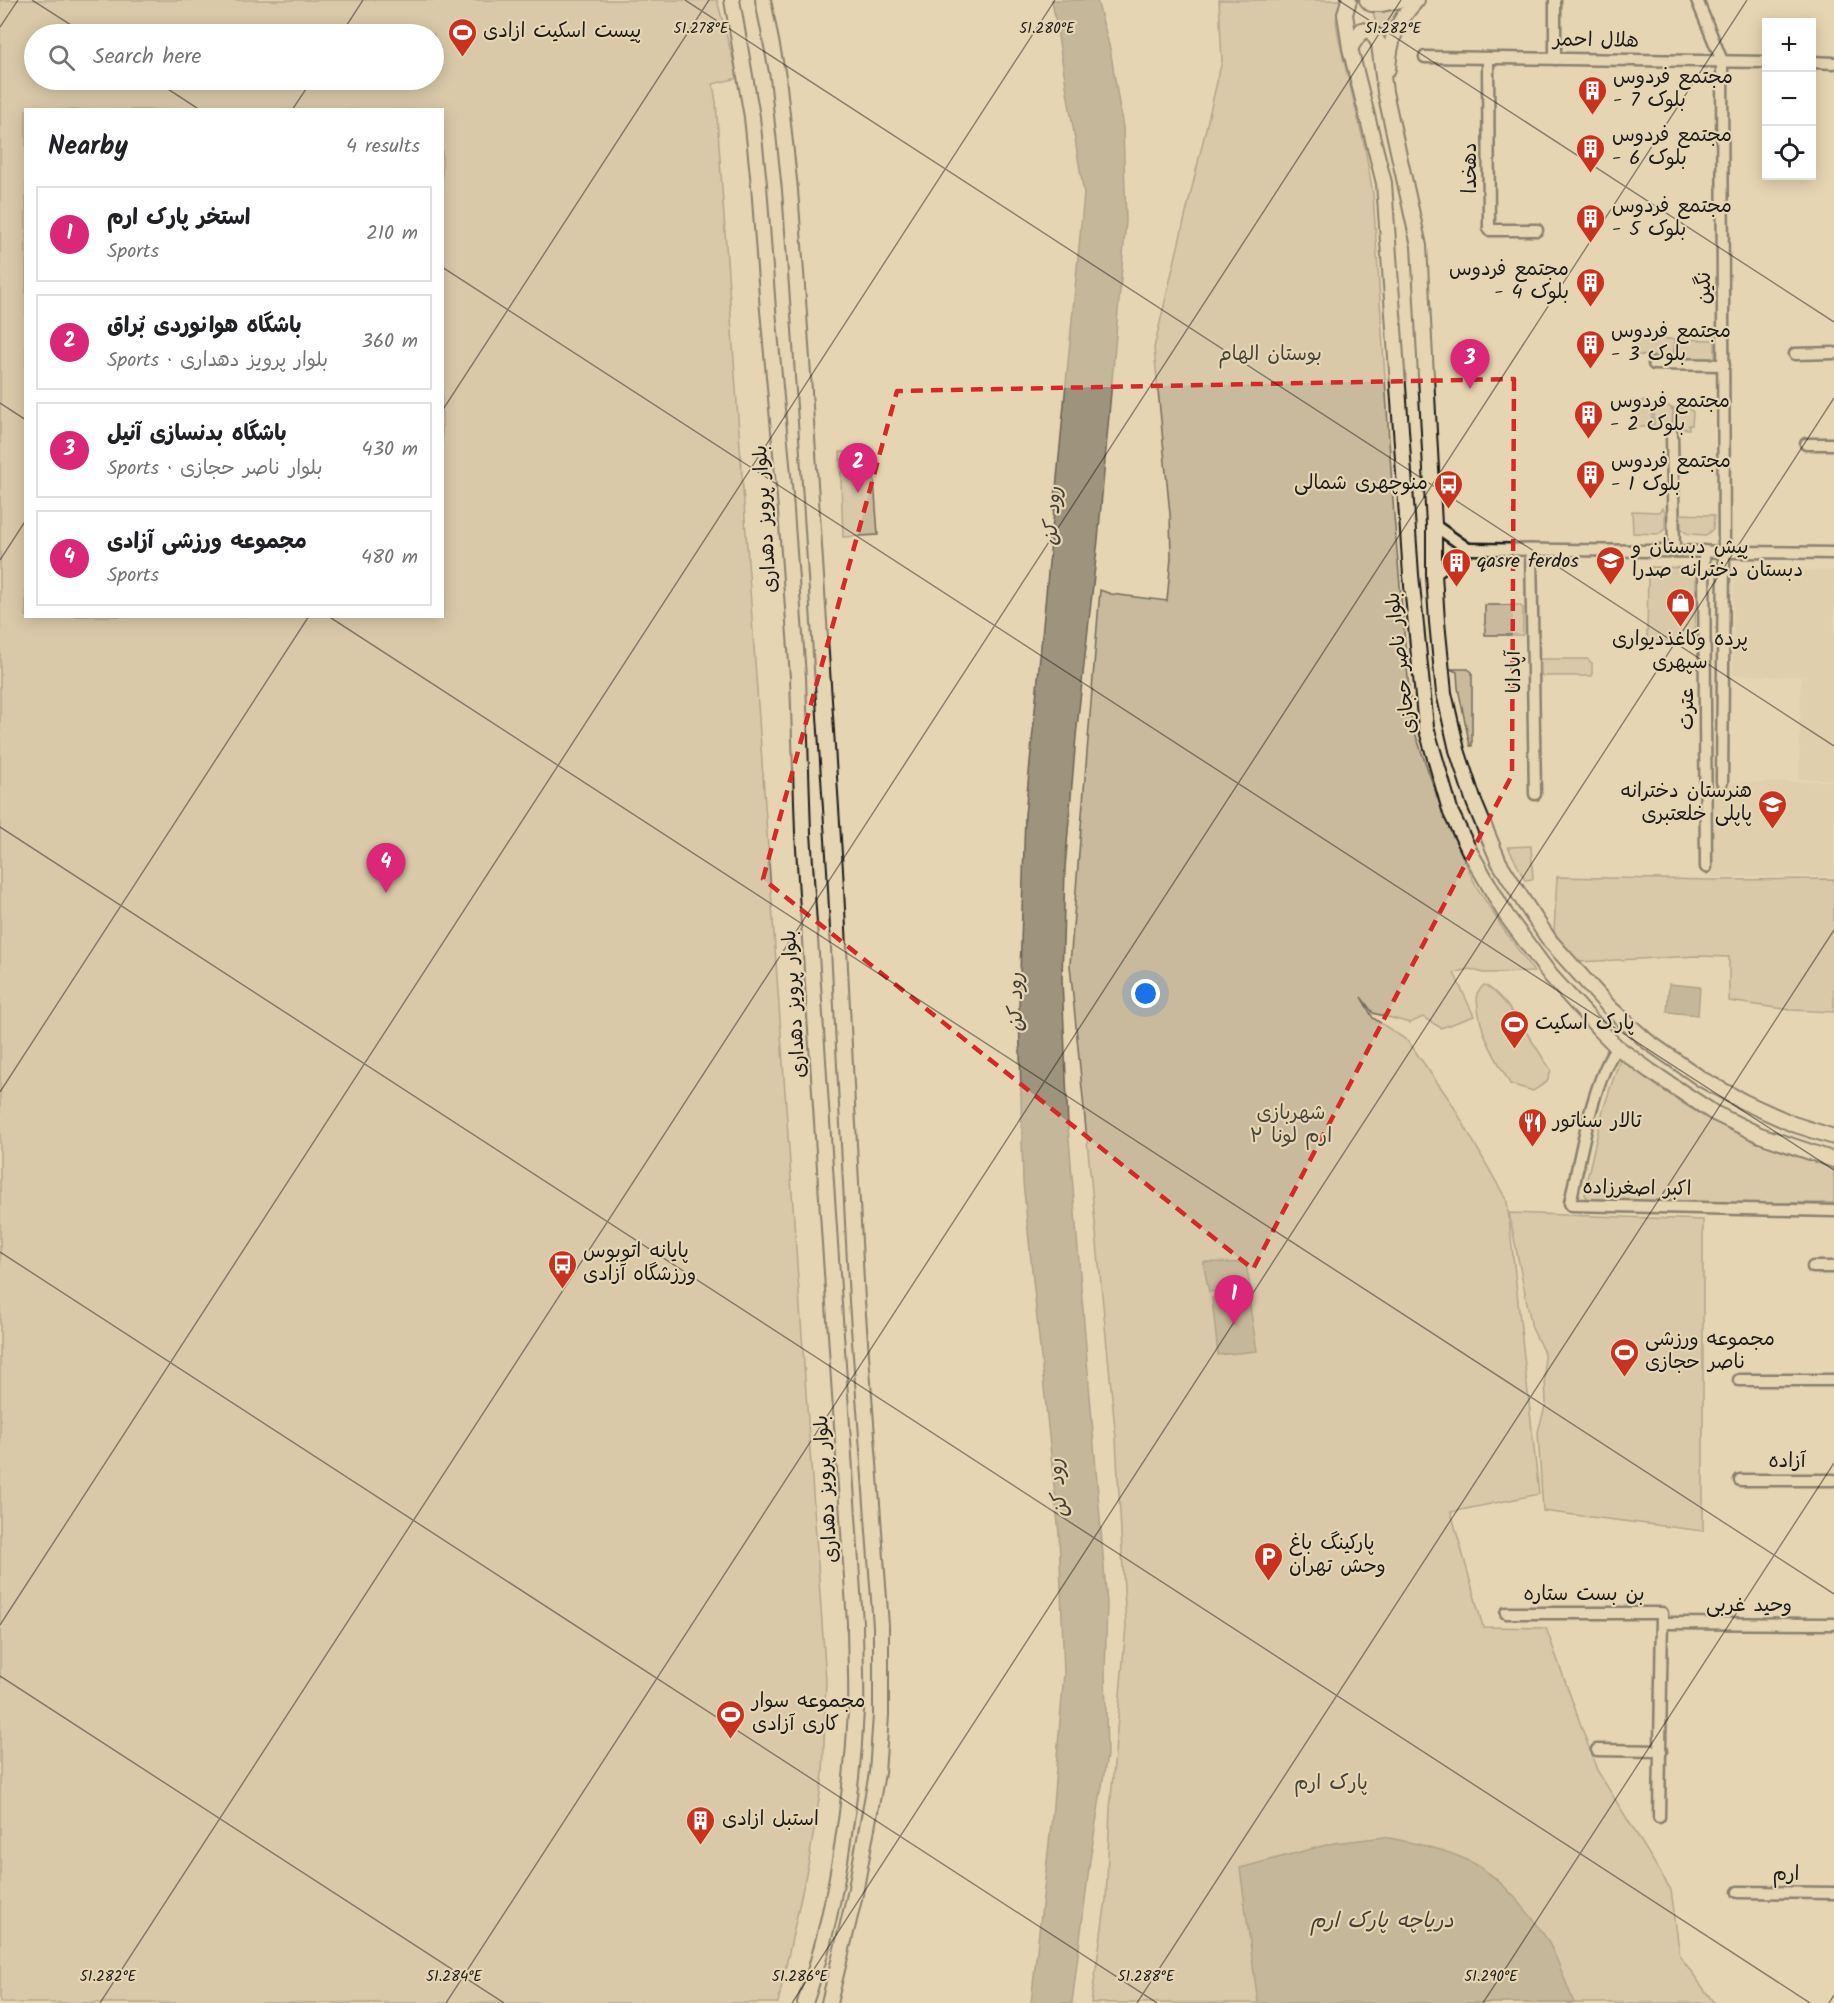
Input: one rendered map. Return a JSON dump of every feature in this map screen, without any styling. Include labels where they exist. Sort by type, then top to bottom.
[{"type":"main road","name":"بلوار پرویز دهداری","points":[[732,0],[752,117],[786,508],[798,677],[803,833],[855,1623],[856,1709],[842,1839],[820,1950],[804,2000]]},
{"type":"main road","points":[[763,0],[778,77],[790,190],[799,314],[835,870],[857,1301],[881,1626],[881,1715],[877,1773],[854,1899],[829,2003]]},
{"type":"main road","name":"بلوار ناصر حجازی","points":[[1349,0],[1345,14],[1350,48],[1383,183],[1411,575],[1426,727],[1451,813],[1506,915],[1551,976],[1617,1047],[1714,1113],[1760,1135],[1834,1160]]},
{"type":"main road","points":[[1367,0],[1371,4],[1401,0]]},
{"type":"main road","points":[[1385,92],[1392,39],[1403,15],[1417,0]]},
{"type":"main road","points":[[1350,48],[1362,30],[1372,32],[1379,44],[1385,92]]},
{"type":"main road","name":"بلوار ناصر حجازی","points":[[1385,92],[1419,246],[1434,525],[1434,574],[1444,693],[1464,776],[1499,862],[1550,941],[1610,1008],[1647,1041],[1684,1067],[1744,1102],[1793,1124],[1834,1137]]},
{"type":"street","points":[[1555,0],[1555,59]]},
{"type":"street","points":[[1697,0],[1722,61]]},
{"type":"street","name":"هلال احمر","points":[[1425,57],[1762,62]]},
{"type":"street","name":"دهخدا","points":[[1488,58],[1489,230],[1536,230]]},
{"type":"street","name":"نگین","points":[[1722,61],[1724,365],[1722,782]]},
{"type":"street","points":[[1816,62],[1834,63]]},
{"type":"street","points":[[1795,354],[1834,353]]},
{"type":"street","points":[[1654,364],[1724,365]]},
{"type":"street","points":[[1672,434],[1674,551]]},
{"type":"street","points":[[1806,444],[1834,444]]},
{"type":"street","points":[[1434,525],[1468,549],[1834,553]]},
{"type":"street","points":[[1434,574],[1468,549]]},
{"type":"street","name":"آپادانا","points":[[1531,550],[1535,794]]},
{"type":"street","name":"عترت","points":[[1704,551],[1706,867]]},
{"type":"street","name":"اکبر اصغرزاده","points":[[1617,1047],[1604,1071],[1596,1098],[1571,1205],[1834,1211]]},
{"type":"street","points":[[1813,1267],[1834,1267]]},
{"type":"street","points":[[1739,1380],[1834,1380]]},
{"type":"street","name":"آزاده","points":[[1740,1480],[1834,1480]]},
{"type":"street","name":"بن بست ستاره","points":[[1506,1613],[1663,1618]]},
{"type":"street","points":[[1659,1817],[1663,1618]]},
{"type":"street","name":"وحید غربی","points":[[1663,1618],[1834,1624]]},
{"type":"street","points":[[1597,1750],[1661,1751]]},
{"type":"street","name":"ارم","points":[[1738,1892],[1834,1893]]},
{"type":"highlighted area","points":[[1514,379],[1512,775],[1253,1269],[763,879],[897,391]]},
{"type":"shaded area","points":[[1741,569],[1834,571],[1834,779],[1799,779],[1801,678],[1811,677],[1733,675],[1734,576]]},
{"type":"shaded area","name":"هنرستان دخترانه پاپلی خلعتبری","points":[[1834,781],[1834,876],[1712,877],[1714,784]]},
{"type":"green space","points":[[0,0],[717,0],[738,78],[713,84],[826,1680],[823,1775],[809,1860],[778,2003],[0,2003]]},
{"type":"green space","name":"پارک ارم","points":[[1219,0],[1341,0],[1336,21],[1339,40],[1365,148],[1373,194],[1394,516],[1412,724],[1441,808],[1476,886],[1534,972],[1483,973],[1470,969],[1454,973],[1474,1016],[1441,1028],[1423,1017],[1410,1023],[1373,1013],[1361,997],[1373,1018],[1408,1041],[1451,1102],[1507,1201],[1539,1494],[1451,1512],[1483,1627],[1546,1628],[1597,1770],[1671,1890],[1680,1956],[1714,2003],[1091,2003],[1106,1900],[1110,1810],[1126,1626],[1116,1439],[1070,965],[1100,590],[1111,594],[1167,601],[1171,558],[1170,514],[1154,348],[1222,61]]},
{"type":"green space","points":[[1404,5],[1394,19],[1386,41],[1382,42],[1373,13]]},
{"type":"green space","points":[[1631,338],[1713,340],[1715,341],[1715,357],[1712,362],[1675,361],[1675,341],[1673,357],[1633,355],[1634,340]]},
{"type":"green space","points":[[1630,401],[1649,401],[1649,408],[1652,408],[1652,427],[1633,427],[1633,404]]},
{"type":"green space","points":[[1651,406],[1669,406],[1673,411],[1672,428],[1654,427],[1654,409]]},
{"type":"green space","points":[[1671,408],[1689,408],[1693,412],[1692,425],[1689,425],[1689,429],[1673,428],[1674,410]]},
{"type":"green space","points":[[840,452],[872,452],[878,535],[843,537]]},
{"type":"green space","points":[[1662,508],[1665,511],[1665,529],[1659,534],[1633,533],[1632,511],[1659,512]]},
{"type":"green space","points":[[1677,514],[1712,515],[1714,516],[1713,529],[1706,535],[1688,534],[1681,529],[1681,517]]},
{"type":"green space","points":[[1648,567],[1696,568],[1695,642],[1647,641]]},
{"type":"green space","points":[[1485,605],[1519,605],[1523,608],[1523,635],[1485,635]]},
{"type":"green space","points":[[1536,659],[1587,659],[1592,663],[1592,676],[1541,676],[1541,663]]},
{"type":"green space","points":[[1450,669],[1468,669],[1472,672],[1472,746],[1470,746],[1458,688],[1457,672]]},
{"type":"green space","points":[[1531,846],[1533,879],[1525,880],[1508,847]]},
{"type":"green space","points":[[1557,877],[1713,880],[1834,879],[1834,1012],[1791,1010],[1729,1001],[1729,957],[1698,956],[1577,962],[1554,932]]},
{"type":"green space","name":"پارک اسکیت","points":[[1484,985],[1493,990],[1511,1010],[1551,1070],[1547,1082],[1533,1091],[1510,1084],[1487,1041],[1480,1019],[1477,993]]},
{"type":"green space","points":[[1620,1059],[1677,1100],[1727,1128],[1757,1142],[1834,1167],[1834,1203],[1590,1203],[1585,1196],[1587,1179],[1603,1110]]},
{"type":"green space","name":"مجموعه ورزشی ناصر حجازی","points":[[1509,1213],[1703,1220],[1703,1531],[1543,1511],[1538,1432],[1546,1403],[1544,1353],[1532,1328]]},
{"type":"water","name":"رود کن","points":[[1052,0],[1097,0],[1110,49],[1123,128],[1126,221],[1098,540],[1076,736],[1065,868],[1062,979],[1068,1127],[1107,1604],[1105,1673],[1107,1755],[1090,1860],[1072,2003],[1031,2003],[1052,1817],[1064,1673],[1059,1534],[1023,1182],[1019,1007],[1025,815],[1084,194]]},
{"type":"water","points":[[1669,984],[1700,987],[1698,1015],[1667,1012]]},
{"type":"water","points":[[1203,1262],[1246,1263],[1250,1288],[1209,1292]]},
{"type":"water","points":[[1248,1294],[1257,1351],[1218,1355],[1212,1298]]},
{"type":"water","name":"دریاچه پارک ارم","points":[[1385,1837],[1452,1854],[1473,1863],[1496,1879],[1530,1915],[1547,1940],[1574,2003],[1258,2003],[1240,1868],[1334,1843]]},
{"type":"place","name":"پیست اسکیت ازادی","points":[[462,58]]},
{"type":"place","name":"مجتمع فردوس - بلوک 7","points":[[1592,116]]},
{"type":"place","name":"مجتمع فردوس - بلوک 6","points":[[1591,174]]},
{"type":"place","name":"مجتمع فردوس - بلوک 5","points":[[1591,244]]},
{"type":"place","name":"مجتمع فردوس - بلوک 4","points":[[1590,308]]},
{"type":"place","name":"مجتمع فردوس - بلوک 3","points":[[1590,370]]},
{"type":"place","name":"باشگاه بدنسازی آنیل","points":[[1470,389]]},
{"type":"place","name":"مجتمع فردوس - بلوک 2","points":[[1589,440]]},
{"type":"place","name":"باشگاه هوانوردی بُراق","points":[[858,493]]},
{"type":"place","name":"مجتمع فردوس - بلوک 1","points":[[1590,500]]},
{"type":"place","name":"منوچهری شمالی","points":[[1449,510]]},
{"type":"place","name":"پیش دبستان و دبستان دخترانه صدرا","points":[[1611,586]]},
{"type":"place","name":"qasre ferdos","points":[[1456,588]]},
{"type":"place","name":"پرده وکاغذدیواری سپهری","points":[[1680,628]]},
{"type":"place","name":"هنرستان دخترانه پاپلی خلعتبری","points":[[1773,830]]},
{"type":"place","name":"مجموعه ورزشی آزادی","points":[[386,893]]},
{"type":"place","name":"پارک اسکیت","points":[[1514,1050]]},
{"type":"place","name":"تالار سناتور","points":[[1532,1148]]},
{"type":"place","name":"پایانه اتوبوس ورزشگاه آزادی","points":[[562,1290]]},
{"type":"place","name":"استخر پارک ارم","points":[[1234,1325]]},
{"type":"place","name":"مجموعه ورزشی ناصر حجازی","points":[[1624,1378]]},
{"type":"place","name":"پارکینگ باغ وحش تهران","points":[[1268,1582]]},
{"type":"place","name":"مجموعه سوار کاری آزادی","points":[[731,1740]]},
{"type":"place","name":"استبل ازادی","points":[[701,1846]]},
{"type":"park label","name":"بوستان الهام","points":[[1270,355]]},
{"type":"park label","name":"شهربازی ارم لونا ۲","points":[[1291,1126]]}]
